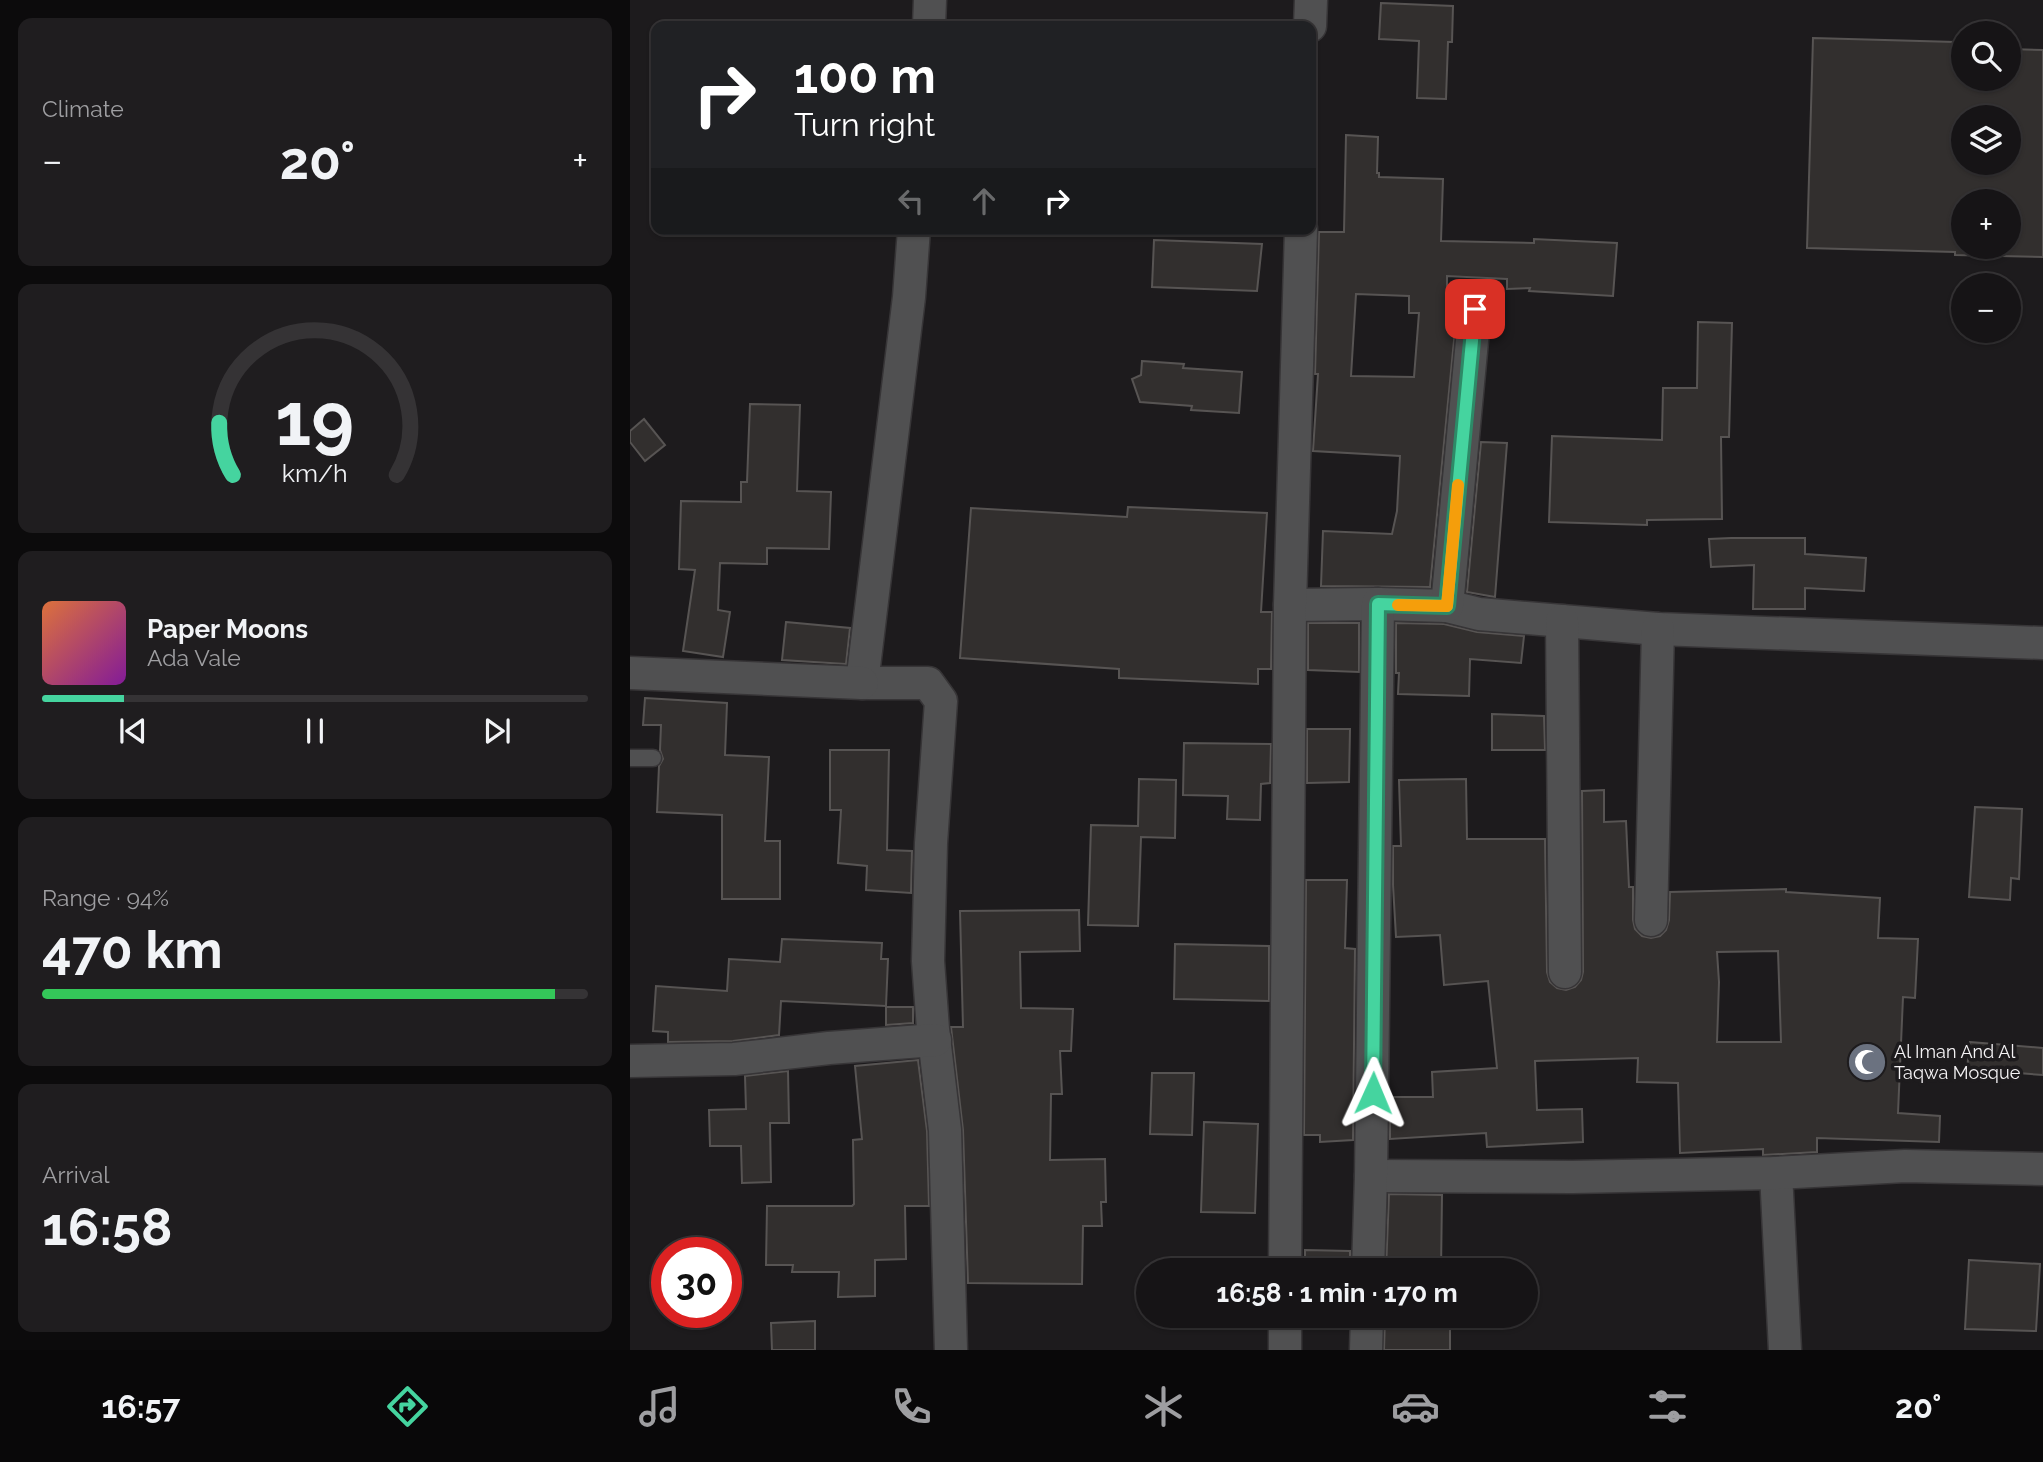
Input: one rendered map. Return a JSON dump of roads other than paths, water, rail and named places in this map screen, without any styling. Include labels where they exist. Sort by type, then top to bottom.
[{"type":"street","points":[[929,21],[930,0]]},
{"type":"street","points":[[1310,21],[1311,0]]},
{"type":"street","points":[[862,683],[909,297],[914,235]]},
{"type":"street","points":[[1285,1258],[1290,605],[1301,235]]},
{"type":"street","points":[[1447,606],[1475,309]]},
{"type":"street","points":[[1368,1258],[1378,604]]},
{"type":"street","points":[[1290,605],[1447,606],[1479,614],[1658,629],[2043,643]]},
{"type":"street","points":[[1562,621],[1565,972]]},
{"type":"street","points":[[1651,920],[1658,629]]},
{"type":"street","points":[[630,674],[928,683],[941,701],[931,843],[928,961],[945,1130],[951,1350]]},
{"type":"street","points":[[630,1061],[734,1059],[935,1040]]},
{"type":"street","points":[[1371,1176],[1572,1177],[1776,1173],[1905,1166],[2043,1170]]},
{"type":"street","points":[[1776,1173],[1785,1350]]},
{"type":"street","points":[[1285,1328],[1285,1350]]},
{"type":"street","points":[[1366,1350],[1367,1328]]},
{"type":"lane","points":[[630,758],[653,758]]},
{"type":"place","name":"Al Iman And Al Taqwa Mosque","points":[[1867,1062]]}]
